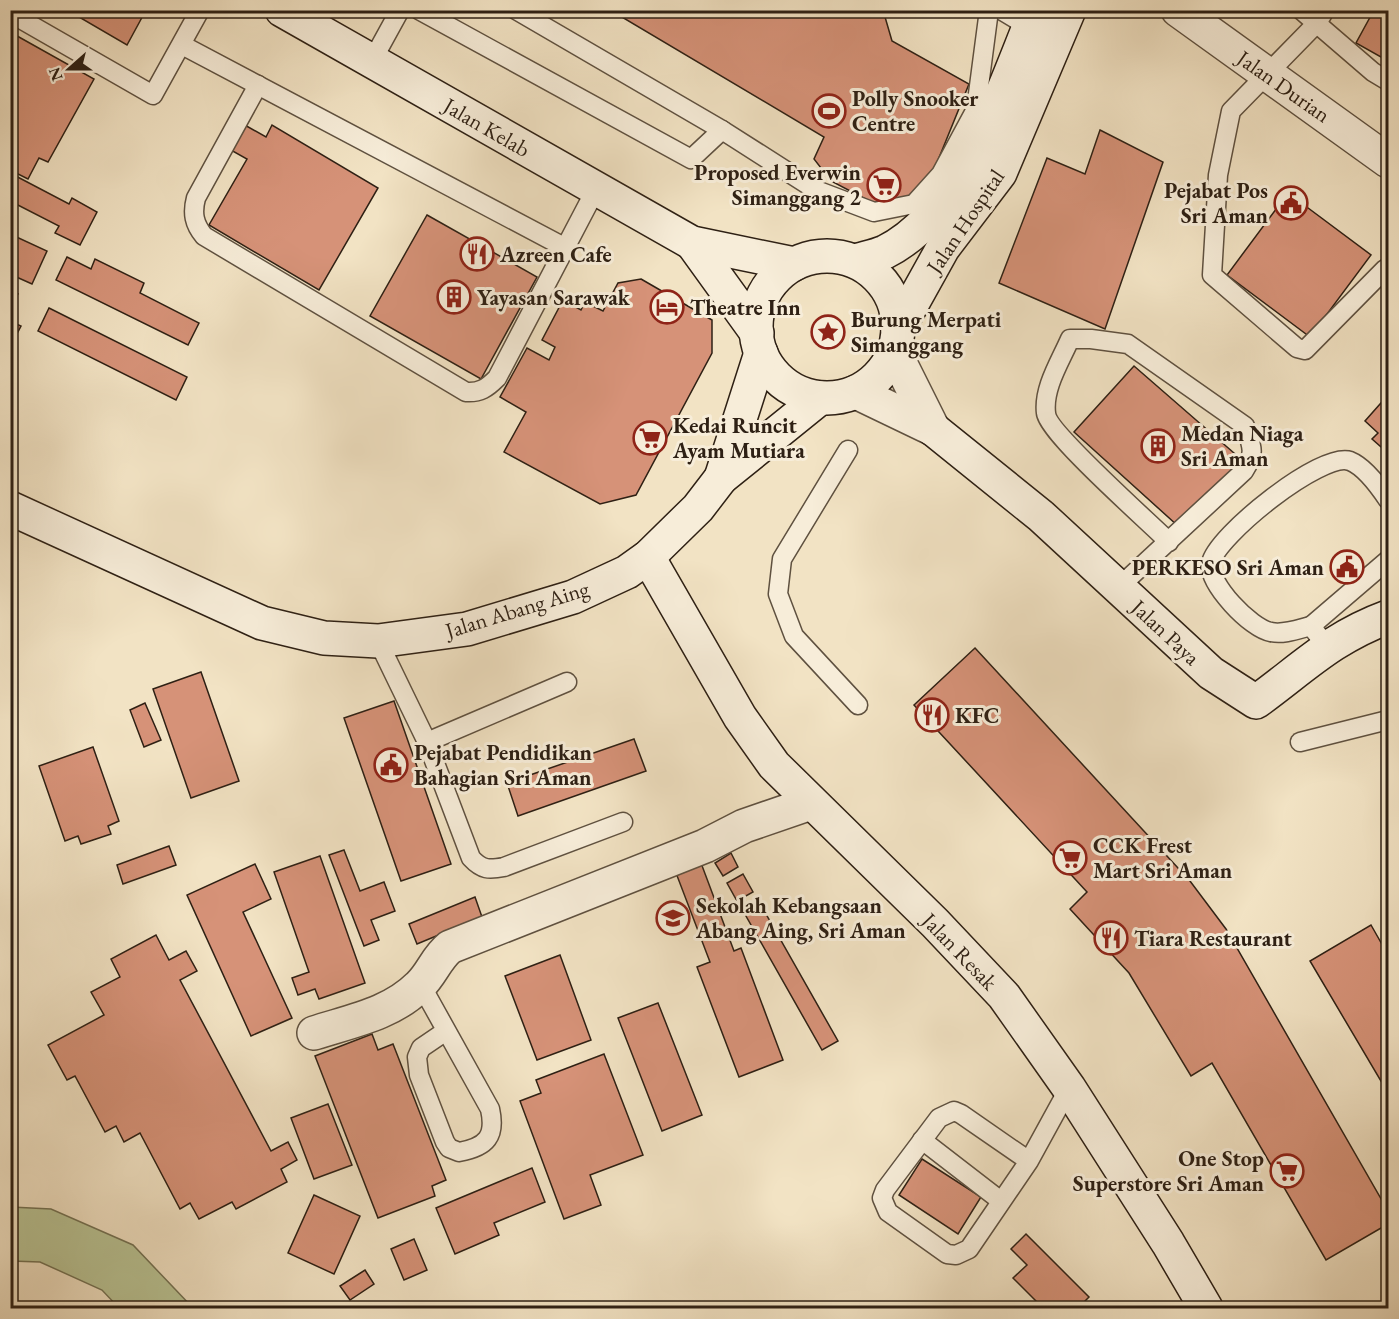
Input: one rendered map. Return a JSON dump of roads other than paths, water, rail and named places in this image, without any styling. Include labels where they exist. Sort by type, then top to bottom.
[{"type":"street","name":"Jalan Kelab","points":[[282,10],[693,243],[794,264]]},
{"type":"street","name":"Jalan Hospital","points":[[896,340],[943,248],[1000,173],[1069,10]]},
{"type":"street","name":"Jalan Durian","points":[[1178,10],[1389,161]]},
{"type":"street","name":"Jalan Hospital","points":[[855,261],[885,252],[914,232],[952,188],[987,124],[1033,19]]},
{"type":"street","name":"Jalan Kelab","points":[[693,243],[759,343]]},
{"type":"street","points":[[721,478],[759,343],[758,312],[765,292],[777,276],[794,264],[824,256],[855,261],[873,273],[887,289],[896,309],[896,340],[885,368],[872,382],[856,392],[838,398],[820,398],[801,393],[784,384],[771,370],[759,343]]},
{"type":"street","points":[[896,340],[933,429]]},
{"type":"street","points":[[856,392],[933,429]]},
{"type":"street","points":[[721,478],[820,398]]},
{"type":"street","name":"Jalan Paya","points":[[933,429],[1041,516],[1211,673],[1256,702],[1319,637],[1360,628],[1389,617]]},
{"type":"street","name":"Jalan Abang Aing","points":[[10,508],[262,623],[324,638],[378,641],[467,629],[573,597],[627,572],[648,557],[699,508],[721,478]]},
{"type":"street","name":"Jalan Resak","points":[[648,557],[740,717],[774,765],[934,923],[1004,996],[1069,1088],[1168,1243],[1206,1308]]},
{"type":"street","points":[[314,1033],[381,1012],[400,1003],[421,985],[439,956],[450,947],[705,846],[744,826],[812,803]]},
{"type":"lane","points":[[10,13],[153,95],[200,10]]},
{"type":"lane","points":[[372,61],[400,10]]},
{"type":"lane","points":[[419,10],[691,159],[722,130]]},
{"type":"lane","points":[[516,10],[722,130],[825,194],[874,212],[914,204],[940,174],[976,109],[989,10]]},
{"type":"lane","points":[[1001,10],[1033,19]]},
{"type":"lane","points":[[1301,10],[1321,17],[1373,72],[1389,81]]},
{"type":"lane","points":[[1321,17],[1231,111],[1218,175],[1212,275],[1297,348],[1305,350],[1385,269]]},
{"type":"lane","points":[[182,45],[564,247]]},
{"type":"lane","points":[[258,85],[196,198],[192,211],[197,228],[204,236],[466,392],[475,393],[486,389],[497,378],[596,189]]},
{"type":"lane","points":[[1119,587],[1169,542],[1244,471],[1253,457],[1245,426],[1128,344],[1091,339],[1070,339],[1047,391],[1045,415],[1060,438],[1169,542]]},
{"type":"lane","points":[[848,450],[782,559],[778,594],[794,636],[858,705]]},
{"type":"lane","points":[[1389,500],[1363,471],[1350,461],[1336,460],[1321,466],[1271,498],[1218,548],[1211,563],[1212,576],[1221,591],[1250,621],[1272,633],[1319,637],[1389,560]]},
{"type":"lane","points":[[378,641],[427,742],[471,858],[479,866],[489,870],[504,867],[623,822]]},
{"type":"lane","points":[[427,742],[567,682]]},
{"type":"lane","points":[[1300,742],[1389,720]]},
{"type":"lane","points":[[421,985],[490,1109],[493,1120],[492,1134],[488,1139],[459,1152],[453,1151],[445,1142],[417,1066],[421,1048],[446,1031]]},
{"type":"lane","points":[[1029,1161],[954,1111],[939,1118],[885,1190],[882,1198],[888,1212],[947,1254],[956,1255],[969,1249],[1029,1161],[1069,1088]]},
{"type":"lane","points":[[922,1140],[1002,1201]]},
{"type":"place","name":"Polly Snooker Centre","points":[[829,111]]},
{"type":"place","name":"Proposed Everwin Simanggang 2","points":[[884,185]]},
{"type":"place","name":"Pejabat Pos Sri Aman","points":[[1291,203]]},
{"type":"place","name":"Azreen Cafe","points":[[477,254]]},
{"type":"place","name":"Yayasan Sarawak","points":[[454,297]]},
{"type":"place","name":"Theatre Inn","points":[[667,307]]},
{"type":"place","name":"Burung Merpati Simanggang","points":[[828,332]]},
{"type":"place","name":"Kedai Runcit Ayam Mutiara","points":[[650,438]]},
{"type":"place","name":"Medan Niaga Sri Aman","points":[[1158,446]]},
{"type":"place","name":"PERKESO Sri Aman","points":[[1347,567]]},
{"type":"place","name":"KFC","points":[[932,715]]},
{"type":"place","name":"Pejabat Pendidikan Bahagian Sri Aman","points":[[391,765]]},
{"type":"place","name":"CCK Frest Mart Sri Aman","points":[[1070,858]]},
{"type":"place","name":"Sekolah Kebangsaan Abang Aing, Sri Aman","points":[[673,918]]},
{"type":"place","name":"Tiara Restaurant","points":[[1111,938]]},
{"type":"place","name":"One Stop Superstore Sri Aman","points":[[1287,1171]]}]
